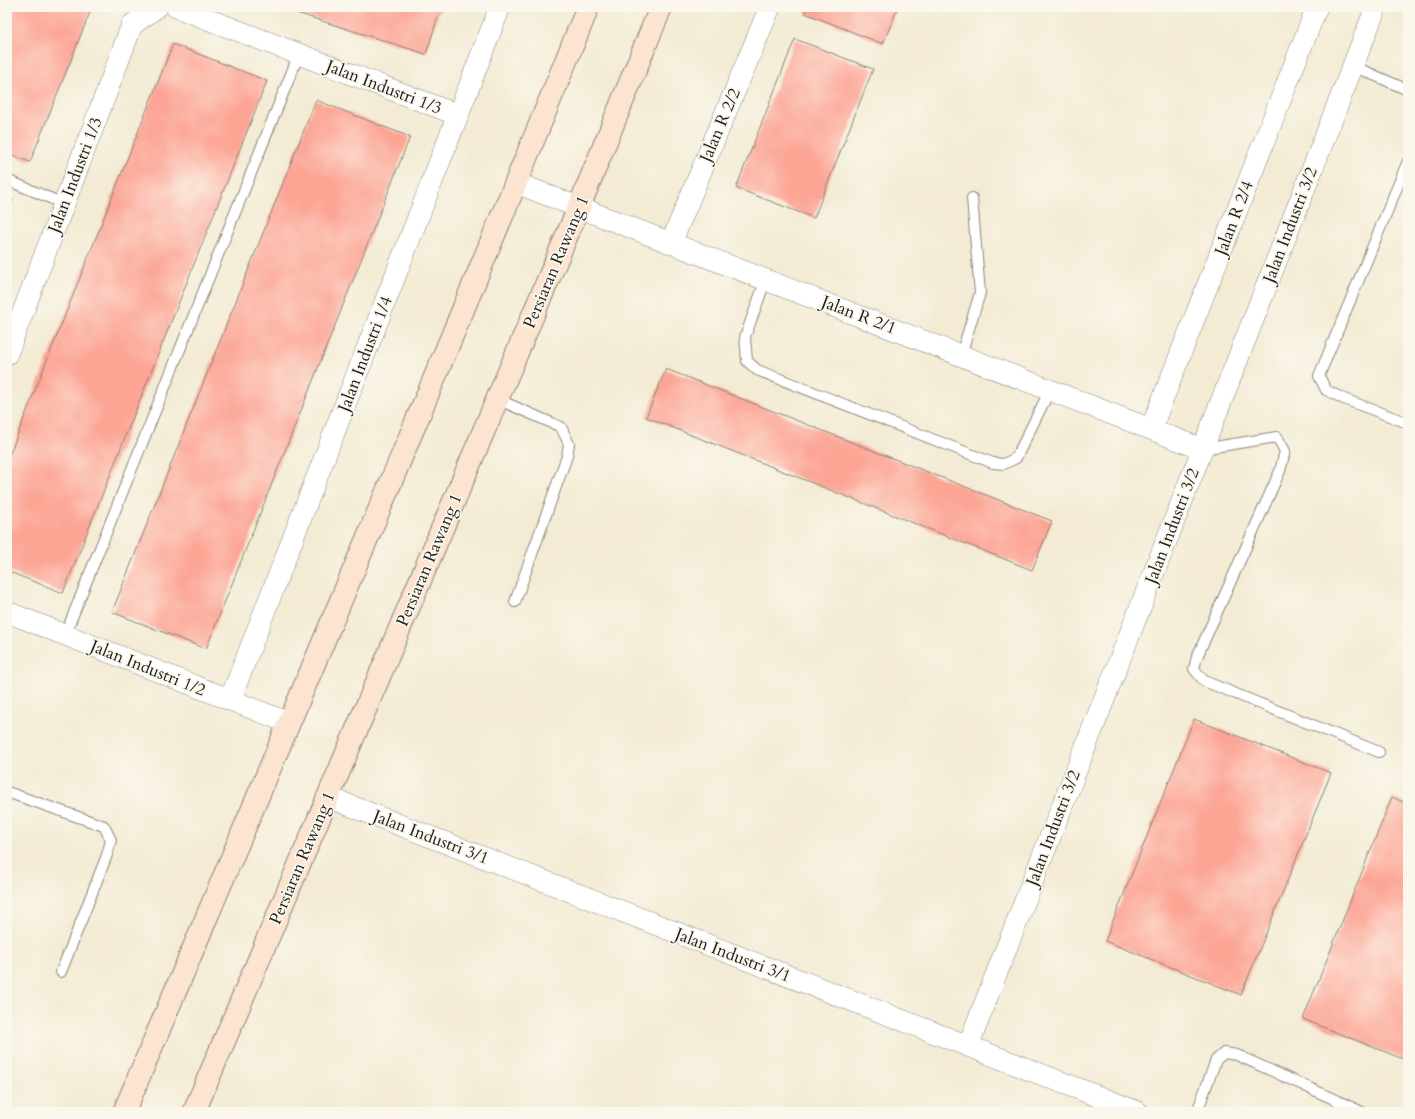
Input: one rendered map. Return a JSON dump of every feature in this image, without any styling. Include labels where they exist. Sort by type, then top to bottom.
[{"type":"street","name":"Jalan Industri 1/3","points":[[7,354],[132,25],[157,7]]},
{"type":"street","name":"Jalan Industri 1/3","points":[[176,7],[458,115]]},
{"type":"street","name":"Jalan Industri 1/4","points":[[230,700],[500,7]]},
{"type":"street","points":[[124,1112],[516,183],[588,7]]},
{"type":"street","name":"Persiaran Rawang 1","points":[[194,1112],[579,207],[661,7]]},
{"type":"street","name":"Jalan R 2/2","points":[[671,243],[770,7]]},
{"type":"street","name":"Jalan R 2/4","points":[[1151,429],[1317,7]]},
{"type":"street","name":"Jalan Industri 3/2","points":[[968,1046],[1376,7]]},
{"type":"street","name":"Jalan R 2/1","points":[[516,183],[1202,449]]},
{"type":"street","name":"Jalan Industri 1/2","points":[[7,612],[289,723]]},
{"type":"street","name":"Jalan Industri 3/1","points":[[328,797],[1138,1112]]},
{"type":"lane","points":[[65,635],[298,54]]},
{"type":"lane","points":[[1353,66],[1408,90]]},
{"type":"lane","points":[[1408,161],[1319,376],[1326,390],[1344,399],[1408,423]]},
{"type":"lane","points":[[7,180],[64,204]]},
{"type":"lane","points":[[961,355],[980,293],[972,198]]},
{"type":"lane","points":[[766,279],[745,337],[747,361],[757,370],[993,463],[1004,464],[1016,458],[1050,390]]},
{"type":"lane","points":[[497,399],[561,427],[569,444],[567,456],[514,602]]},
{"type":"lane","points":[[1202,449],[1277,438],[1285,451],[1280,471],[1197,657],[1194,669],[1204,681],[1379,752]]},
{"type":"lane","points":[[7,792],[104,826],[111,840],[107,855],[61,972]]},
{"type":"lane","points":[[1197,1112],[1216,1060],[1224,1053],[1237,1055],[1362,1112]]},
{"type":"building","points":[[7,7],[92,7],[30,162],[7,153]]},
{"type":"building","points":[[278,7],[441,7],[426,54]]},
{"type":"building","points":[[808,7],[898,7],[883,44],[805,13]]},
{"type":"building","points":[[795,39],[873,69],[814,218],[736,188]]},
{"type":"building","points":[[173,44],[267,81],[63,593],[7,571],[7,461]]},
{"type":"building","points":[[316,100],[410,137],[206,649],[112,612]]},
{"type":"building","points":[[7,198],[13,200],[7,214]]},
{"type":"building","points":[[666,369],[1052,521],[1032,570],[646,417]]},
{"type":"building","points":[[1194,719],[1331,773],[1241,995],[1105,941]]},
{"type":"building","points":[[1392,797],[1408,804],[1408,1061],[1303,1019]]}]
